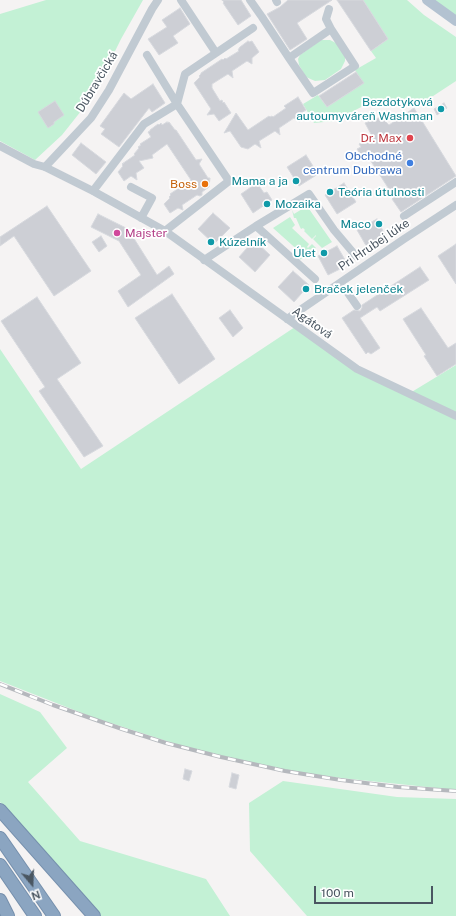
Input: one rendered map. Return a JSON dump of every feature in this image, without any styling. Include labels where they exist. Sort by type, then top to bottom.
[{"type":"highway","points":[[0,810],[94,916]]},
{"type":"highway","points":[[0,838],[54,916]]},
{"type":"highway","points":[[0,865],[35,916]]},
{"type":"highway","points":[[0,900],[8,916]]},
{"type":"main road","points":[[427,0],[456,21]]},
{"type":"street","name":"Dúbravčická","points":[[45,167],[91,118],[109,90],[158,0]]},
{"type":"street","points":[[181,0],[216,53]]},
{"type":"street","points":[[250,0],[313,93],[355,66],[326,19],[329,9]]},
{"type":"street","points":[[93,191],[144,124],[177,104],[185,74],[253,28]]},
{"type":"street","points":[[289,58],[331,29]]},
{"type":"street","points":[[146,55],[229,181],[165,231]]},
{"type":"street","name":"Agátová","points":[[0,146],[34,164],[45,167],[93,191],[165,231],[357,369],[456,416]]},
{"type":"street","points":[[404,216],[456,182]]},
{"type":"street","points":[[131,187],[152,198],[140,218]]},
{"type":"street","points":[[204,260],[309,194],[334,230],[356,256]]},
{"type":"street","name":"Pri Hrubej lúke","points":[[286,319],[404,239],[456,206]]},
{"type":"street","points":[[256,226],[315,279]]},
{"type":"street","points":[[348,293],[357,306]]},
{"type":"green space","points":[[46,0],[143,0],[121,39],[93,96],[62,135],[35,160],[0,141],[0,14]]},
{"type":"green space","points":[[363,0],[407,0],[424,15],[456,37],[456,81],[424,102],[411,99],[371,102],[334,121],[314,123],[303,104],[318,95],[327,107],[363,83],[355,70],[376,58],[371,51],[388,39]]},
{"type":"green space","points":[[427,0],[456,0],[456,21]]},
{"type":"green space","points":[[321,40],[330,40],[338,44],[345,57],[345,61],[341,69],[325,80],[315,81],[306,77],[299,65],[298,59],[300,55]]},
{"type":"green space","points":[[307,206],[332,242],[322,248],[313,239],[316,235],[312,239],[303,228],[301,229],[296,218],[294,218],[292,210],[294,214]]},
{"type":"green space","points":[[290,217],[295,225],[292,228],[309,244],[307,247],[308,248],[312,244],[316,248],[312,250],[313,253],[299,260],[306,251],[304,250],[301,253],[273,228]]},
{"type":"green space","points":[[295,327],[357,369],[410,393],[456,365],[456,790],[341,778],[285,770],[221,756],[182,746],[92,717],[0,681],[0,349],[81,469]]},
{"type":"green space","points":[[0,694],[40,712],[67,748],[28,782],[80,841],[206,879],[230,916],[99,916],[0,802]]},
{"type":"green space","points":[[283,781],[397,797],[456,799],[456,916],[307,916],[250,851],[249,803]]},
{"type":"building","points":[[222,0],[241,0],[251,16],[238,25]]},
{"type":"building","points":[[288,0],[332,0],[297,23],[307,39],[290,50],[267,14],[280,7]]},
{"type":"building","points":[[337,0],[363,0],[388,39],[371,51]]},
{"type":"building","points":[[180,8],[190,24],[173,36],[178,43],[159,55],[148,39],[167,27],[162,20]]},
{"type":"building","points":[[248,41],[252,41],[259,52],[252,58],[252,64],[247,61],[232,71],[233,78],[228,74],[212,84],[212,88],[220,101],[222,100],[223,103],[224,102],[231,113],[219,121],[214,114],[207,115],[211,109],[194,83],[200,77],[199,76],[201,73],[222,59],[226,59],[239,51],[238,50],[240,47]]},
{"type":"building","points":[[356,72],[364,83],[327,107],[319,96]]},
{"type":"building","points":[[153,84],[165,103],[152,112],[149,108],[119,147],[101,134],[105,129],[100,126],[124,93],[131,99]]},
{"type":"building","points":[[298,97],[306,110],[298,115],[300,122],[294,118],[279,128],[280,135],[275,131],[259,141],[261,148],[255,144],[248,149],[241,147],[230,131],[224,133],[236,113],[248,130],[269,116],[273,117],[286,108],[284,106]]},
{"type":"building","points":[[55,101],[64,115],[48,128],[38,112]]},
{"type":"building","name":"Bezdotyková autoumyváreň Washman","points":[[444,103],[447,108],[437,115],[434,109]]},
{"type":"building","name":"Obchodné centrum Dubrawa","points":[[414,108],[456,176],[401,212],[392,199],[394,197],[367,155],[363,158],[357,149],[361,147],[359,144],[372,136],[365,123],[381,117],[389,125]]},
{"type":"building","points":[[169,122],[176,130],[196,160],[202,159],[199,164],[208,178],[210,178],[209,187],[202,192],[202,195],[197,195],[182,205],[183,210],[178,208],[170,213],[164,204],[170,198],[170,194],[191,180],[167,144],[152,155],[153,158],[139,161],[144,168],[136,173],[137,180],[131,176],[124,181],[118,172],[124,163],[122,164],[135,155],[134,154],[139,148],[138,147],[141,145],[140,144],[151,137],[148,132],[158,124],[159,125],[161,123],[162,125]]},
{"type":"building","points":[[81,143],[106,162],[96,174],[72,155]]},
{"type":"building","points":[[306,155],[318,174],[299,186],[287,167]]},
{"type":"building","points":[[257,183],[264,193],[267,192],[272,200],[253,213],[241,194]]},
{"type":"building","points":[[344,183],[356,202],[337,214],[325,195]]},
{"type":"building","points":[[47,206],[91,271],[54,296],[14,236],[0,246],[0,237]]},
{"type":"building","points":[[213,213],[230,228],[214,244],[198,229]]},
{"type":"building","points":[[98,214],[128,229],[157,275],[169,266],[174,274],[128,307],[118,291],[141,275],[119,241],[91,227]]},
{"type":"building","points":[[377,219],[387,239],[368,249],[357,230]]},
{"type":"building","points":[[101,236],[107,246],[99,252],[92,242]]},
{"type":"building","points":[[254,240],[270,255],[255,272],[239,257]]},
{"type":"building","points":[[456,244],[456,284],[438,256]]},
{"type":"building","points":[[337,246],[348,265],[328,275],[318,256]]},
{"type":"building","points":[[420,267],[429,280],[380,311],[377,307],[360,318],[380,348],[371,354],[368,352],[366,354],[342,318],[354,310],[360,311],[362,305]]},
{"type":"building","points":[[293,271],[309,285],[294,302],[278,287]]},
{"type":"building","points":[[172,294],[215,359],[179,384],[135,318]]},
{"type":"building","points":[[37,297],[81,363],[57,379],[103,446],[84,457],[39,391],[45,387],[1,321]]},
{"type":"building","points":[[421,308],[448,348],[456,343],[456,364],[437,376],[424,356],[426,355],[403,319]]},
{"type":"building","points":[[230,310],[243,328],[233,337],[219,318]]},
{"type":"building","points":[[185,769],[192,771],[189,781],[183,779]]},
{"type":"building","points":[[232,773],[239,775],[236,789],[229,787]]},
{"type":"railway","points":[[0,684],[53,705],[122,729],[166,743],[221,757],[285,771],[341,780],[398,787],[456,791]]},
{"type":"place","name":"Bezdotyková autoumyváreň Washman","points":[[441,109]]},
{"type":"place","name":"Dr. Max","points":[[410,138]]},
{"type":"place","name":"Obchodné centrum Dubrawa","points":[[410,163]]},
{"type":"place","name":"Mama a ja","points":[[296,181]]},
{"type":"place","name":"Boss","points":[[205,184]]},
{"type":"place","name":"Teória útulnosti","points":[[330,192]]},
{"type":"place","name":"Mozaika","points":[[267,204]]},
{"type":"place","name":"Maco","points":[[379,224]]},
{"type":"place","name":"Majster","points":[[117,233]]},
{"type":"place","name":"Kúzelník","points":[[211,242]]},
{"type":"place","name":"Úlet","points":[[324,253]]},
{"type":"place","name":"Braček jelenček","points":[[306,289]]}]
